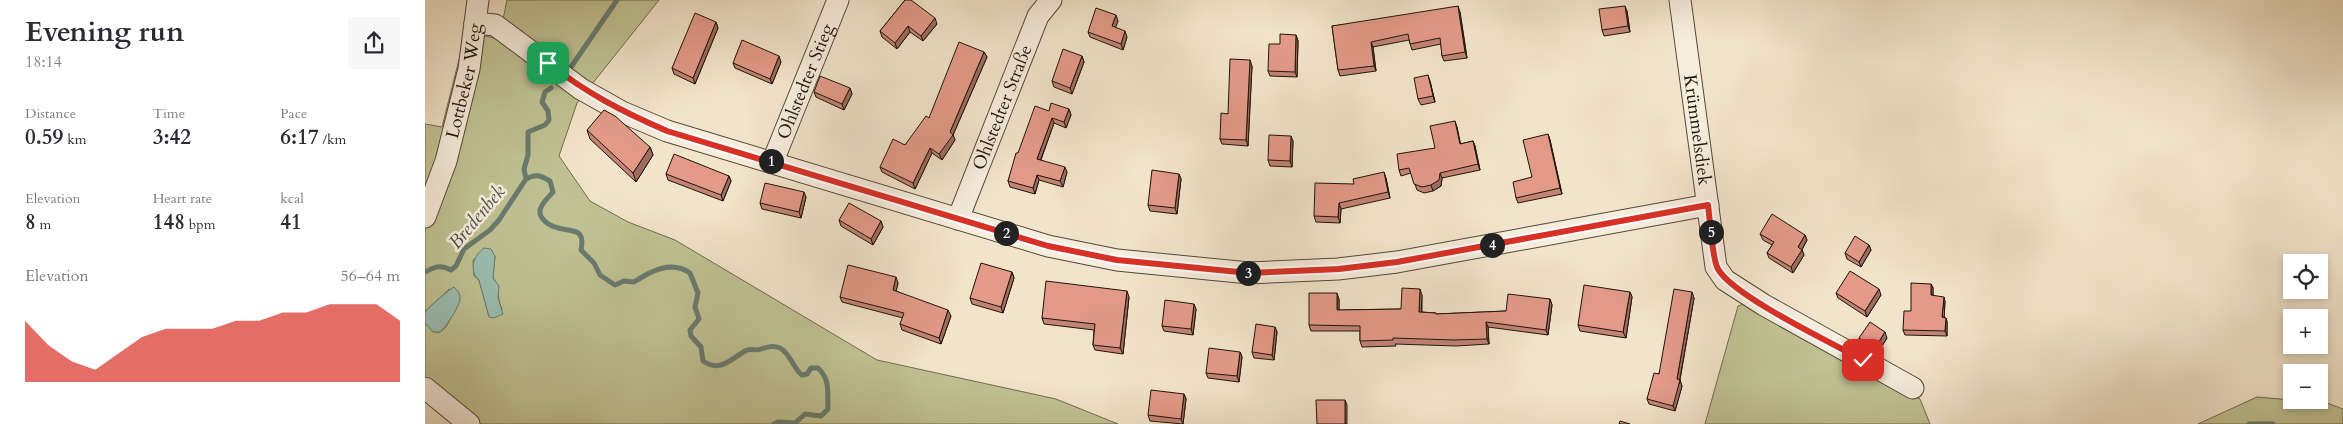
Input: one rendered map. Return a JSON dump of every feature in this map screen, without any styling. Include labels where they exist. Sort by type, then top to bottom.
[{"type":"street","name":"Lottbeker Weg","points":[[425,217],[448,152],[469,68],[478,0]]},
{"type":"street","name":"Ohlstedter Stieg","points":[[475,23],[495,25],[581,89],[622,112],[667,131],[773,161],[838,0]]},
{"type":"street","name":"Ohlstedter Straße","points":[[959,219],[1038,16],[1051,0]]},
{"type":"street","name":"Krümmelsdiek","points":[[1680,0],[1716,267],[1725,280],[1764,305],[1913,388]]},
{"type":"street","points":[[773,161],[1048,246],[1117,260],[1249,273],[1339,269],[1397,262],[1708,205]]},
{"type":"street","points":[[425,388],[469,424]]},
{"type":"green space","points":[[507,0],[659,0],[577,103],[559,156],[590,201],[628,222],[675,240],[877,360],[1056,399],[1118,424],[469,424],[425,388],[425,323],[434,332],[440,332],[446,327],[460,300],[449,289],[425,313],[425,124],[442,127],[466,32],[499,39]],"holes":[[[478,256],[495,256],[493,278],[497,286],[502,309],[489,316],[479,280],[474,276],[473,260]]]},
{"type":"green space","points":[[1749,302],[1920,399],[1930,424],[1705,424],[1738,306]]},
{"type":"green space","points":[[2257,397],[2283,399],[2283,409],[2328,409],[2328,403],[2343,409],[2343,424],[2198,424]]},
{"type":"water","points":[[484,248],[491,249],[495,256],[493,278],[499,286],[498,298],[503,314],[494,318],[489,317],[479,280],[473,267],[477,255]]},
{"type":"water","points":[[454,287],[460,296],[460,301],[453,316],[440,332],[433,332],[425,323],[426,311]]},
{"type":"building","points":[[905,0],[911,0],[935,18],[921,36],[908,26],[895,43],[880,31]]},
{"type":"building","points":[[1458,6],[1465,52],[1442,56],[1440,38],[1410,44],[1408,34],[1371,42],[1374,66],[1338,70],[1332,26]]},
{"type":"building","points":[[1625,6],[1628,26],[1602,30],[1599,9]]},
{"type":"building","points":[[1096,8],[1116,15],[1112,26],[1125,31],[1121,44],[1088,32]]},
{"type":"building","points":[[695,13],[716,22],[693,78],[672,68]]},
{"type":"building","points":[[1280,34],[1296,35],[1295,72],[1268,71],[1269,44],[1280,44]]},
{"type":"building","points":[[742,40],[779,56],[770,79],[733,63]]},
{"type":"building","points":[[959,42],[984,52],[950,132],[953,135],[939,154],[930,148],[913,183],[880,167],[893,139],[905,145],[926,116],[929,118]]},
{"type":"building","points":[[1063,49],[1082,56],[1070,88],[1052,81]]},
{"type":"building","points":[[1230,59],[1250,60],[1246,140],[1220,139],[1221,113],[1228,114]]},
{"type":"building","points":[[1428,75],[1433,96],[1418,99],[1414,78]]},
{"type":"building","points":[[820,76],[850,88],[842,104],[814,92]]},
{"type":"building","points":[[1051,103],[1069,109],[1064,122],[1052,118],[1037,159],[1065,167],[1060,181],[1037,175],[1033,188],[1008,181],[1016,153],[1018,153],[1035,106],[1049,111]]},
{"type":"building","points":[[604,110],[615,116],[650,147],[633,173],[587,130]]},
{"type":"building","points":[[1455,121],[1460,144],[1473,141],[1478,164],[1440,173],[1439,180],[1431,185],[1422,187],[1414,184],[1409,168],[1399,170],[1397,154],[1435,148],[1430,126]]},
{"type":"building","points":[[1548,134],[1560,188],[1516,198],[1513,182],[1532,177],[1523,140]]},
{"type":"building","points":[[1269,135],[1291,136],[1290,161],[1268,160]]},
{"type":"building","points":[[674,154],[729,176],[721,195],[666,174]]},
{"type":"building","points":[[1152,170],[1179,174],[1175,208],[1148,205]]},
{"type":"building","points":[[1384,172],[1388,192],[1339,203],[1338,217],[1314,216],[1315,183],[1354,184],[1353,179]]},
{"type":"building","points":[[765,183],[804,192],[799,212],[760,203]]},
{"type":"building","points":[[849,203],[881,221],[871,239],[839,220]]},
{"type":"building","points":[[1772,214],[1805,235],[1798,247],[1802,250],[1791,267],[1767,253],[1774,242],[1760,234]]},
{"type":"building","points":[[1855,236],[1869,245],[1859,262],[1845,253]]},
{"type":"building","points":[[981,263],[1012,272],[1001,307],[970,298]]},
{"type":"building","points":[[848,265],[896,277],[893,290],[948,310],[939,338],[900,324],[904,313],[840,297]]},
{"type":"building","points":[[1850,271],[1879,289],[1865,311],[1836,293]]},
{"type":"building","points":[[1046,281],[1127,291],[1120,348],[1093,345],[1095,324],[1042,318]]},
{"type":"building","points":[[1911,283],[1931,284],[1931,295],[1944,297],[1942,317],[1946,318],[1945,331],[1903,330],[1904,311],[1911,311]]},
{"type":"building","points":[[1584,285],[1630,292],[1623,332],[1578,325]]},
{"type":"building","points":[[1402,288],[1420,289],[1419,312],[1436,314],[1506,311],[1508,294],[1550,299],[1546,330],[1486,322],[1487,339],[1393,338],[1393,340],[1360,341],[1360,326],[1309,325],[1309,293],[1337,293],[1337,310],[1401,309]]},
{"type":"building","points":[[1674,289],[1692,292],[1677,379],[1680,380],[1673,406],[1647,399],[1654,373],[1659,374]]},
{"type":"building","points":[[1165,300],[1194,304],[1191,329],[1162,326]]},
{"type":"building","points":[[1870,322],[1885,332],[1875,348],[1859,338]]},
{"type":"building","points":[[1256,324],[1275,327],[1272,355],[1252,352]]},
{"type":"building","points":[[1209,348],[1240,352],[1237,376],[1206,373]]},
{"type":"building","points":[[1151,390],[1184,394],[1181,419],[1148,415]]},
{"type":"building","points":[[1316,400],[1345,400],[1345,424],[1317,424]]},
{"type":"building","points":[[1620,421],[1630,424],[1619,424]]},
{"type":"waterway","points":[[571,67],[617,0]]},
{"type":"waterway","points":[[526,179],[524,169],[528,155],[528,132],[545,125],[549,120],[548,111],[542,102],[545,92],[551,88]]},
{"type":"waterway","name":"Bredenbek","points":[[425,272],[438,267],[451,270],[456,266],[464,249],[490,230],[499,220],[526,179],[536,176],[544,178],[550,181],[553,192],[541,208],[540,215],[552,226],[578,233],[582,238],[581,250],[594,263],[600,275],[615,285],[624,281],[634,282],[661,268],[676,267],[690,273],[698,293],[695,307],[699,319],[690,330],[691,336],[701,347],[703,361],[715,366],[725,364],[747,350],[775,347],[780,348],[786,353],[802,375],[807,374],[811,368],[818,368],[827,382],[828,409],[821,416],[805,414],[795,423],[778,422],[774,424]]},
{"type":"waterway","name":"Bredenbek","points":[[2249,424],[2273,424]]},
{"type":"route","points":[[548,63],[581,89],[622,112],[667,131],[773,161],[1048,246],[1117,260],[1249,273],[1339,269],[1397,262],[1708,205],[1716,267],[1725,280],[1764,305],[1863,360]]}]
